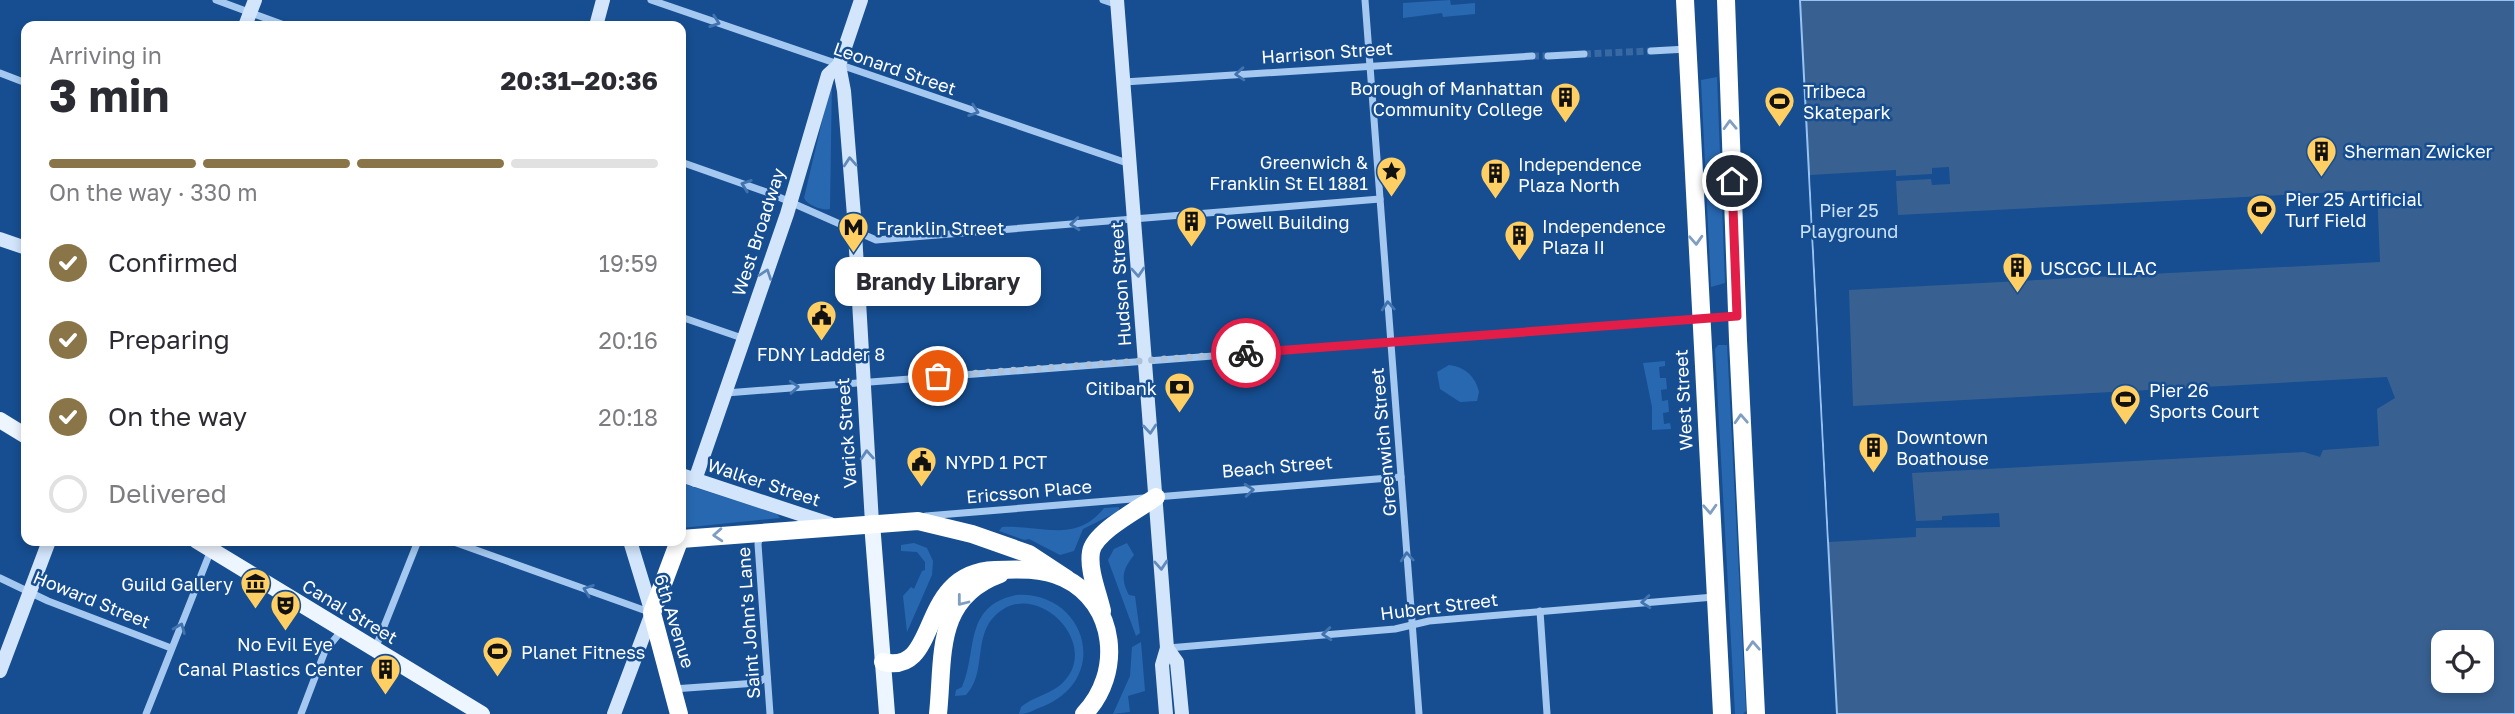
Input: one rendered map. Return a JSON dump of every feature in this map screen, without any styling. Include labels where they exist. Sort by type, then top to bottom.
[{"type":"highway","name":"West Street","points":[[1685,0],[1722,714]]},
{"type":"highway","points":[[1726,0],[1737,316],[1756,714]]},
{"type":"highway","points":[[1084,714],[1097,698],[1107,677],[1110,655],[1108,632],[1091,566],[1091,549],[1103,533],[1156,497]]},
{"type":"highway","points":[[686,539],[904,521],[939,525],[1019,550],[1050,565],[1094,604],[1108,632]]},
{"type":"highway","points":[[652,613],[678,546]]},
{"type":"highway","points":[[883,662],[900,664],[914,657],[940,601],[955,582],[978,572],[1020,569],[1044,571],[1066,579]]},
{"type":"highway","points":[[938,714],[944,640],[955,609],[978,584],[1020,569]]},
{"type":"highway","name":"6th Avenue","points":[[652,613],[679,714]]},
{"type":"main road","points":[[597,21],[603,0]]},
{"type":"main road","name":"West Broadway","points":[[695,480],[791,202],[828,75],[839,65],[861,0]]},
{"type":"main road","name":"Hudson Street","points":[[1113,2],[1124,82],[1156,497],[1167,648],[1162,665],[1166,714]]},
{"type":"main road","name":"Varick Street","points":[[839,65],[844,91],[887,714]]},
{"type":"main road","points":[[0,240],[21,246]]},
{"type":"main road","points":[[0,420],[21,433]]},
{"type":"main road","name":"Walker Street","points":[[686,477],[835,525]]},
{"type":"main road","points":[[0,671],[47,546]]},
{"type":"main road","name":"Canal Street","points":[[205,546],[375,649],[458,704],[482,714]]},
{"type":"main road","name":"6th Avenue","points":[[632,546],[652,613]]},
{"type":"main road","points":[[614,714],[652,613]]},
{"type":"main road","name":"Hudson Street","points":[[1167,648],[1177,662],[1182,714]]},
{"type":"street","points":[[216,0],[273,21]]},
{"type":"street","name":"Leonard Street","points":[[650,0],[1130,164]]},
{"type":"street","name":"Greenwich Street","points":[[1365,0],[1419,714]]},
{"type":"street","points":[[1651,51],[1687,49]]},
{"type":"street","points":[[1548,55],[1584,54]]},
{"type":"street","name":"Harrison Street","points":[[1124,82],[1531,57]]},
{"type":"street","points":[[0,73],[21,81]]},
{"type":"street","points":[[686,164],[791,202],[881,240],[1380,199]]},
{"type":"street","points":[[726,393],[1737,316]]},
{"type":"street","points":[[686,319],[745,339]]},
{"type":"street","name":"Beach Street","points":[[1156,497],[1402,477]]},
{"type":"street","name":"Ericsson Place","points":[[904,521],[942,514],[1156,497]]},
{"type":"street","name":"Saint John's Lane","points":[[764,531],[758,541],[770,714]]},
{"type":"street","points":[[375,649],[416,546]]},
{"type":"street","points":[[465,546],[652,613]]},
{"type":"street","points":[[146,714],[211,550]]},
{"type":"street","name":"Howard Street","points":[[0,579],[171,648]]},
{"type":"street","name":"Hubert Street","points":[[1167,648],[1540,611],[1714,597]]},
{"type":"street","points":[[1540,611],[1547,714]]},
{"type":"street","points":[[301,714],[325,651],[342,630]]},
{"type":"street","points":[[673,689],[757,683],[767,677]]},
{"type":"shaded area","points":[[1450,0],[1451,5],[1475,3],[1475,14],[1443,17],[1442,13],[1403,18],[1403,3]]},
{"type":"shaded area","points":[[1800,0],[2515,0],[2515,714],[1837,714]]},
{"type":"shaded area","points":[[1717,77],[1725,283],[1711,287],[1701,80]]},
{"type":"shaded area","points":[[832,79],[830,209],[827,209],[812,205],[804,198]]},
{"type":"shaded area","points":[[1718,345],[1727,345],[1746,711],[1743,714],[1735,714],[1715,349]]},
{"type":"shaded area","points":[[1665,361],[1665,366],[1659,367],[1660,378],[1666,378],[1667,389],[1661,390],[1662,401],[1668,400],[1669,412],[1663,413],[1664,424],[1670,423],[1671,429],[1652,430],[1652,407],[1643,363]]},
{"type":"shaded area","points":[[1449,365],[1464,370],[1472,377],[1479,392],[1477,401],[1460,402],[1440,389],[1437,372]]},
{"type":"shaded area","points":[[686,485],[777,514],[780,518],[686,527]]},
{"type":"shaded area","points":[[1119,507],[1119,511],[1083,529],[1074,551],[1060,555],[1029,539],[1024,540],[999,531],[1002,527],[1069,529],[1093,519],[1104,508]]},
{"type":"shaded area","points":[[914,543],[927,548],[933,561],[932,575],[907,632],[903,596],[911,587],[914,589],[925,570],[925,562],[917,552],[901,551],[901,545]]},
{"type":"shaded area","points":[[1127,543],[1134,555],[1125,569],[1124,584],[1129,595],[1135,596],[1140,633],[1136,636],[1108,560],[1114,549]]},
{"type":"shaded area","points":[[1016,595],[1040,597],[1059,607],[1073,621],[1081,638],[1083,657],[1078,676],[1065,693],[1044,706],[1019,714],[1021,707],[1059,686],[1069,675],[1075,661],[1074,646],[1058,619],[1031,604],[1016,604],[1002,610],[992,619],[986,629],[973,685],[966,695],[955,696],[967,673],[980,619],[987,609],[999,601]]},
{"type":"shaded area","points":[[1141,642],[1145,691],[1128,696],[1130,712],[1113,714],[1130,676],[1132,647]]},
{"type":"pier","points":[[1949,167],[1950,184],[1932,185],[1931,179],[1896,181],[1898,215],[2377,190],[2380,262],[1849,290],[1853,406],[2387,377],[2395,398],[2377,409],[2379,446],[2323,450],[2320,457],[2304,452],[1912,473],[1916,521],[1942,520],[1942,516],[1999,513],[2000,527],[1916,528],[1916,537],[1829,542],[1810,175],[1896,170],[1896,176],[1932,174],[1932,168]]},
{"type":"tunnel","points":[[1584,54],[1651,51]]},
{"type":"tunnel","points":[[1532,56],[1548,56]]},
{"type":"way so far","points":[[938,376],[1246,353]]},
{"type":"place","name":"Borough of Manhattan Community College","points":[[1566,125]]},
{"type":"place","name":"Tribeca Skatepark","points":[[1780,128]]},
{"type":"place","name":"Sherman Zwicker","points":[[2321,178]]},
{"type":"place","name":"Greenwich & Franklin St El 1881","points":[[1391,199]]},
{"type":"place","name":"Independence Plaza North","points":[[1495,201]]},
{"type":"place","name":"Pier 25 Artificial Turf Field","points":[[2262,236]]},
{"type":"place","name":"Powell Building","points":[[1192,249]]},
{"type":"place","name":"Franklin Street","points":[[853,255]]},
{"type":"place","name":"Independence Plaza II","points":[[1519,263]]},
{"type":"place","name":"USCGC LILAC","points":[[2017,295]]},
{"type":"place","name":"FDNY Ladder 8","points":[[821,343]]},
{"type":"place","name":"Brandy Library","points":[[938,376]]},
{"type":"place","name":"Citibank","points":[[1180,415]]},
{"type":"place","name":"Pier 26 Sports Court","points":[[2126,427]]},
{"type":"place","name":"Downtown Boathouse","points":[[1873,474]]},
{"type":"place","name":"NYPD 1 PCT","points":[[922,489]]},
{"type":"place","name":"Guild Gallery","points":[[256,611]]},
{"type":"place","name":"No Evil Eye","points":[[285,633]]},
{"type":"place","name":"Planet Fitness","points":[[498,679]]},
{"type":"place","name":"Canal Plastics Center","points":[[386,696]]},
{"type":"route","points":[[1246,353],[1737,316],[1732,181]]},
{"type":"park label","name":"Pier 25 Playground","points":[[1849,220]]}]
